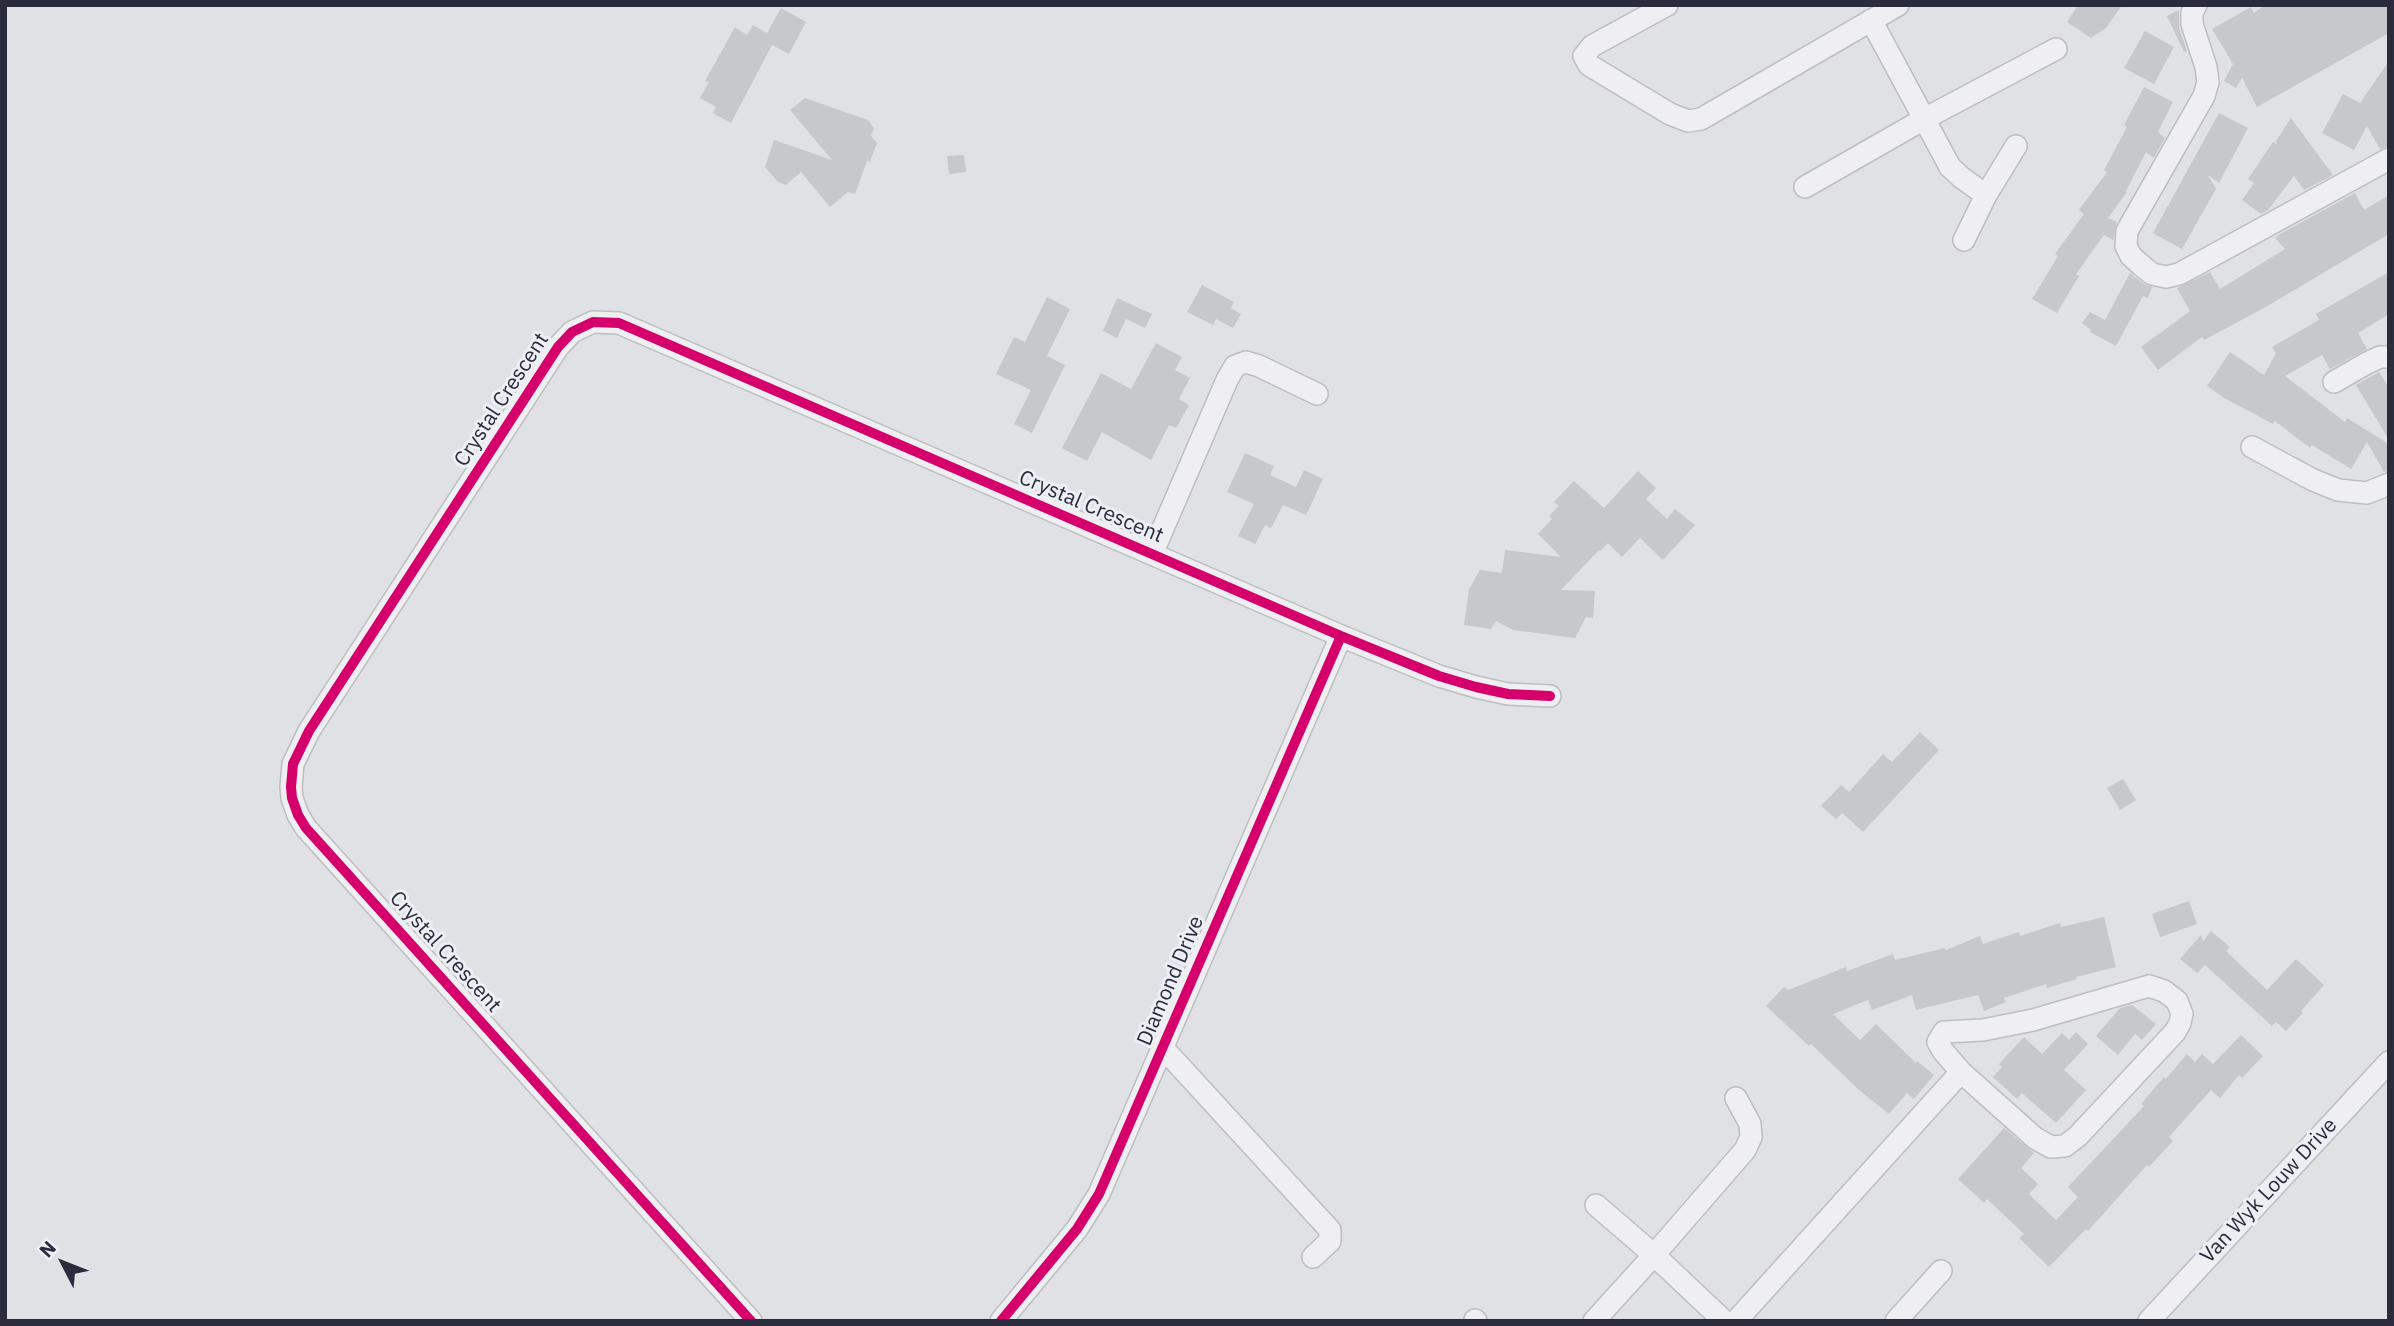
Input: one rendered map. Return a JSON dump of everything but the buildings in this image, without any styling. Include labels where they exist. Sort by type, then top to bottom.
[{"type":"street","points":[[1667,5],[1592,46],[1584,56],[1589,65],[1670,114],[1688,121],[1701,119],[1898,5]]},
{"type":"street","points":[[2196,5],[2192,12],[2192,24],[2206,67],[2208,82],[2204,96],[2127,231],[2126,246],[2131,256],[2152,274],[2166,277],[2179,274],[2389,159]]},
{"type":"street","points":[[1871,20],[1950,167],[1986,195]]},
{"type":"street","points":[[1805,187],[1924,119],[2056,50]]},
{"type":"street","points":[[1965,240],[1986,195],[2016,146]]},
{"type":"street","name":"Crystal Crescent","points":[[751,1321],[306,828],[294,806],[290,787],[293,764],[302,744],[558,347],[578,327],[593,322],[620,323],[1439,676],[1508,694],[1550,696]]},
{"type":"street","points":[[2334,382],[2380,357],[2389,357]]},
{"type":"street","points":[[1152,554],[1235,366],[1246,362],[1259,366],[1317,394]]},
{"type":"street","points":[[2252,447],[2313,480],[2338,490],[2367,493],[2389,484]]},
{"type":"street","name":"Diamond Drive","points":[[1001,1321],[1093,1205],[1164,1049],[1341,636]]},
{"type":"street","points":[[2149,986],[2173,996],[2182,1014],[2175,1032],[2078,1136],[2065,1146],[2051,1147],[2043,1143],[1961,1072],[1939,1046],[1938,1038],[1944,1032],[1983,1030],[2033,1020],[2149,986]]},
{"type":"street","points":[[1164,1049],[1330,1230],[1330,1241],[1313,1257]]},
{"type":"street","name":"Van Wyk Louw Drive","points":[[2149,1321],[2389,1062]]},
{"type":"street","points":[[1736,1321],[1961,1072]]},
{"type":"street","points":[[1594,1321],[1745,1150],[1751,1137],[1751,1124],[1736,1098]]},
{"type":"street","points":[[1596,1205],[1724,1321]]},
{"type":"street","points":[[1896,1321],[1941,1271]]},
{"type":"cycle path","points":[[751,1321],[306,828],[292,798],[293,764],[309,731],[558,347],[572,332],[593,322],[619,323],[1439,676],[1508,694],[1550,696]]},
{"type":"cycle path","points":[[1001,1321],[1077,1229],[1099,1194],[1341,636]]}]
